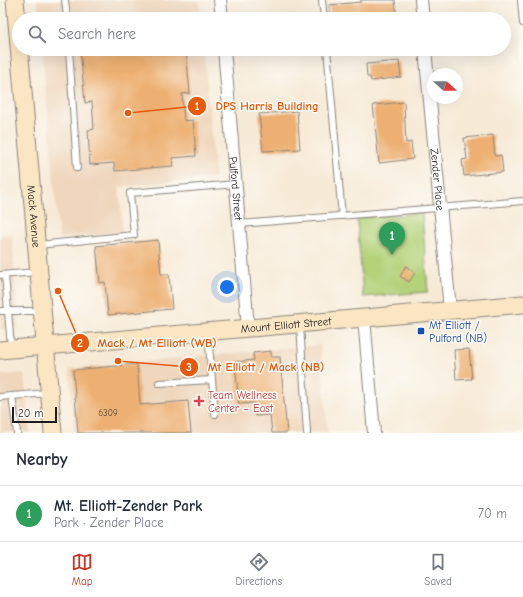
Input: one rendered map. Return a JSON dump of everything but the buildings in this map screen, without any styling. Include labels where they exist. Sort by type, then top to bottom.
[{"type":"main road","name":"Mack Avenue","points":[[14,0],[15,12]]},
{"type":"main road","name":"Mack Avenue","points":[[19,56],[53,433]]},
{"type":"main road","name":"Mount Elliott Street","points":[[6,350],[523,304]]},
{"type":"street","points":[[220,0],[221,12]]},
{"type":"street","points":[[421,0],[422,12]]},
{"type":"street","name":"Pulford Street","points":[[225,56],[248,328]]},
{"type":"street","name":"Zender Place","points":[[426,56],[450,310]]},
{"type":"street","points":[[364,318],[374,433]]},
{"type":"lane","points":[[66,0],[67,12]]},
{"type":"lane","points":[[322,0],[323,12]]},
{"type":"lane","points":[[521,0],[523,23]]},
{"type":"lane","points":[[69,56],[77,168]]},
{"type":"lane","points":[[327,56],[342,216]]},
{"type":"lane","points":[[36,246],[134,235],[130,193],[236,184]]},
{"type":"lane","points":[[239,224],[523,201]]},
{"type":"lane","points":[[6,350],[2,275],[39,272]]},
{"type":"lane","points":[[4,311],[43,311]]},
{"type":"lane","points":[[300,324],[307,433]]},
{"type":"lane","points":[[207,332],[215,414]]},
{"type":"lane","points":[[159,384],[212,380]]},
{"type":"lane","points":[[0,397],[49,393]]},
{"type":"lane","points":[[12,396],[17,433]]},
{"type":"shaded area","points":[[37,0],[199,0],[200,12],[38,12]]},
{"type":"shaded area","points":[[43,56],[205,56],[215,178],[119,187],[123,232],[59,238]]},
{"type":"shaded area","points":[[12,234],[18,327],[0,329],[0,235]]},
{"type":"shaded area","name":"Team Wellness Center – East","points":[[320,345],[328,433],[75,433],[69,369]]},
{"type":"shaded area","points":[[24,373],[30,433],[0,433],[0,375]]},
{"type":"green space","points":[[422,213],[428,292],[363,297],[357,218]]},
{"type":"place","name":"DPS Harris Building","points":[[128,113]]},
{"type":"place","name":"Mt. Elliott-Zender Park","points":[[392,255]]},
{"type":"place","name":"Mack / Mt Elliott (WB)","points":[[58,291]]},
{"type":"place","name":"Mt Elliott / Pulford (NB)","points":[[421,331]]},
{"type":"place","name":"Mt Elliott / Mack (NB)","points":[[118,361]]},
{"type":"place","name":"Team Wellness Center – East","points":[[199,401]]}]
